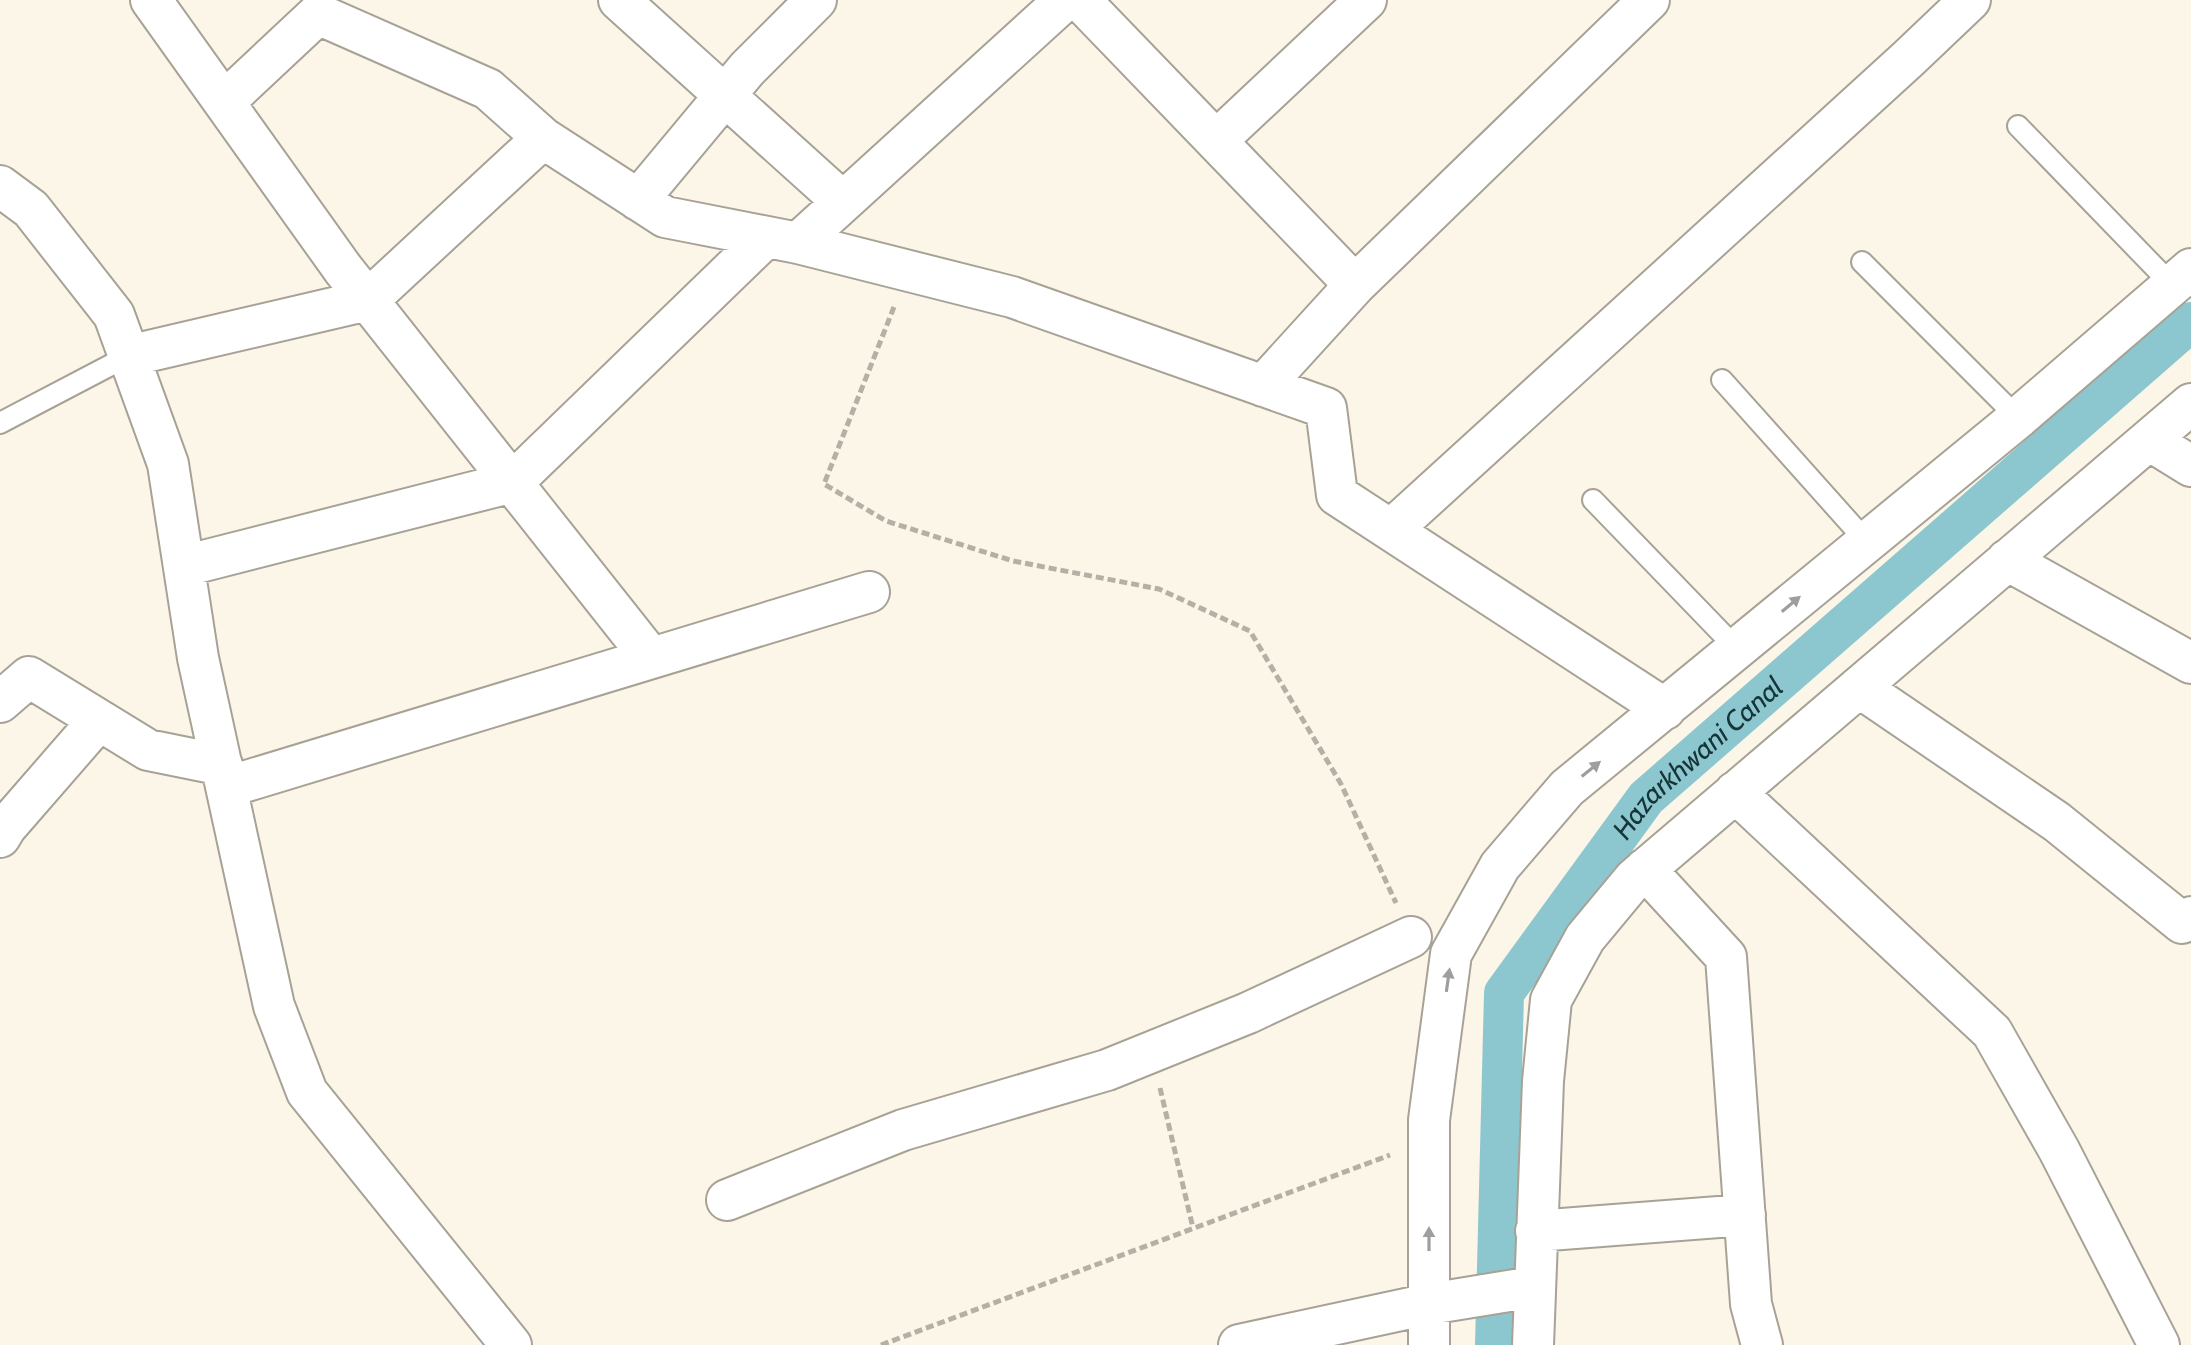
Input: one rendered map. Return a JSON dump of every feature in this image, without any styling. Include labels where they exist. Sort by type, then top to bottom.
[{"type":"street","points":[[151,0],[343,269],[651,658]]},
{"type":"street","points":[[619,0],[843,202]]},
{"type":"street","points":[[638,200],[726,95],[816,0]]},
{"type":"street","points":[[184,566],[513,482],[782,240],[843,202],[1065,0]]},
{"type":"street","points":[[1080,0],[1355,285]]},
{"type":"street","points":[[1216,141],[1366,0]]},
{"type":"street","points":[[1263,386],[1355,285],[1649,0]]},
{"type":"street","points":[[1391,530],[1970,0]]},
{"type":"street","points":[[224,102],[318,14],[488,89],[543,138],[665,217],[782,240],[1012,297],[1326,408],[1337,495],[1665,709]]},
{"type":"street","points":[[128,356],[368,300],[543,138]]},
{"type":"street","points":[[0,186],[31,209],[114,315],[168,464],[198,658],[274,1006],[307,1092],[511,1345]]},
{"type":"street","points":[[1429,1345],[1429,1120],[1451,954],[1500,866],[1567,788],[2018,418],[2182,277]]},
{"type":"street","points":[[1533,1345],[1532,1287],[1543,1081],[1551,1000],[1585,938],[1645,869],[2191,404]]},
{"type":"street","points":[[2149,440],[2191,466]]},
{"type":"street","points":[[2007,560],[2191,663]]},
{"type":"street","points":[[0,702],[29,677],[148,750],[224,776],[651,658],[869,592]]},
{"type":"street","points":[[1859,687],[2057,822],[2182,923],[2191,917]]},
{"type":"street","points":[[0,837],[99,720]]},
{"type":"street","points":[[1735,792],[1992,1032],[2059,1150],[2159,1345]]},
{"type":"street","points":[[1645,869],[1726,957],[1751,1304],[1762,1345]]},
{"type":"street","points":[[727,1200],[903,1130],[1107,1070],[1248,1013],[1411,937]]},
{"type":"street","points":[[1536,1231],[1745,1215]]},
{"type":"street","points":[[1239,1345],[1431,1303],[1532,1287]]},
{"type":"lane","points":[[2018,126],[2182,277]]},
{"type":"lane","points":[[1862,262],[2018,418]]},
{"type":"lane","points":[[0,423],[128,356]]},
{"type":"lane","points":[[1722,380],[1866,541]]},
{"type":"lane","points":[[1593,500],[1737,649]]},
{"type":"path","points":[[909,270],[824,484],[886,521],[1013,561],[1159,589],[1250,631],[1341,784],[1411,937]]},
{"type":"path","points":[[1152,1052],[1193,1228]]},
{"type":"path","points":[[881,1345],[1429,1141]]},
{"type":"waterway","name":"Hazarkhwani Canal","points":[[1495,1345],[1504,993],[1646,798],[2191,322]]}]
